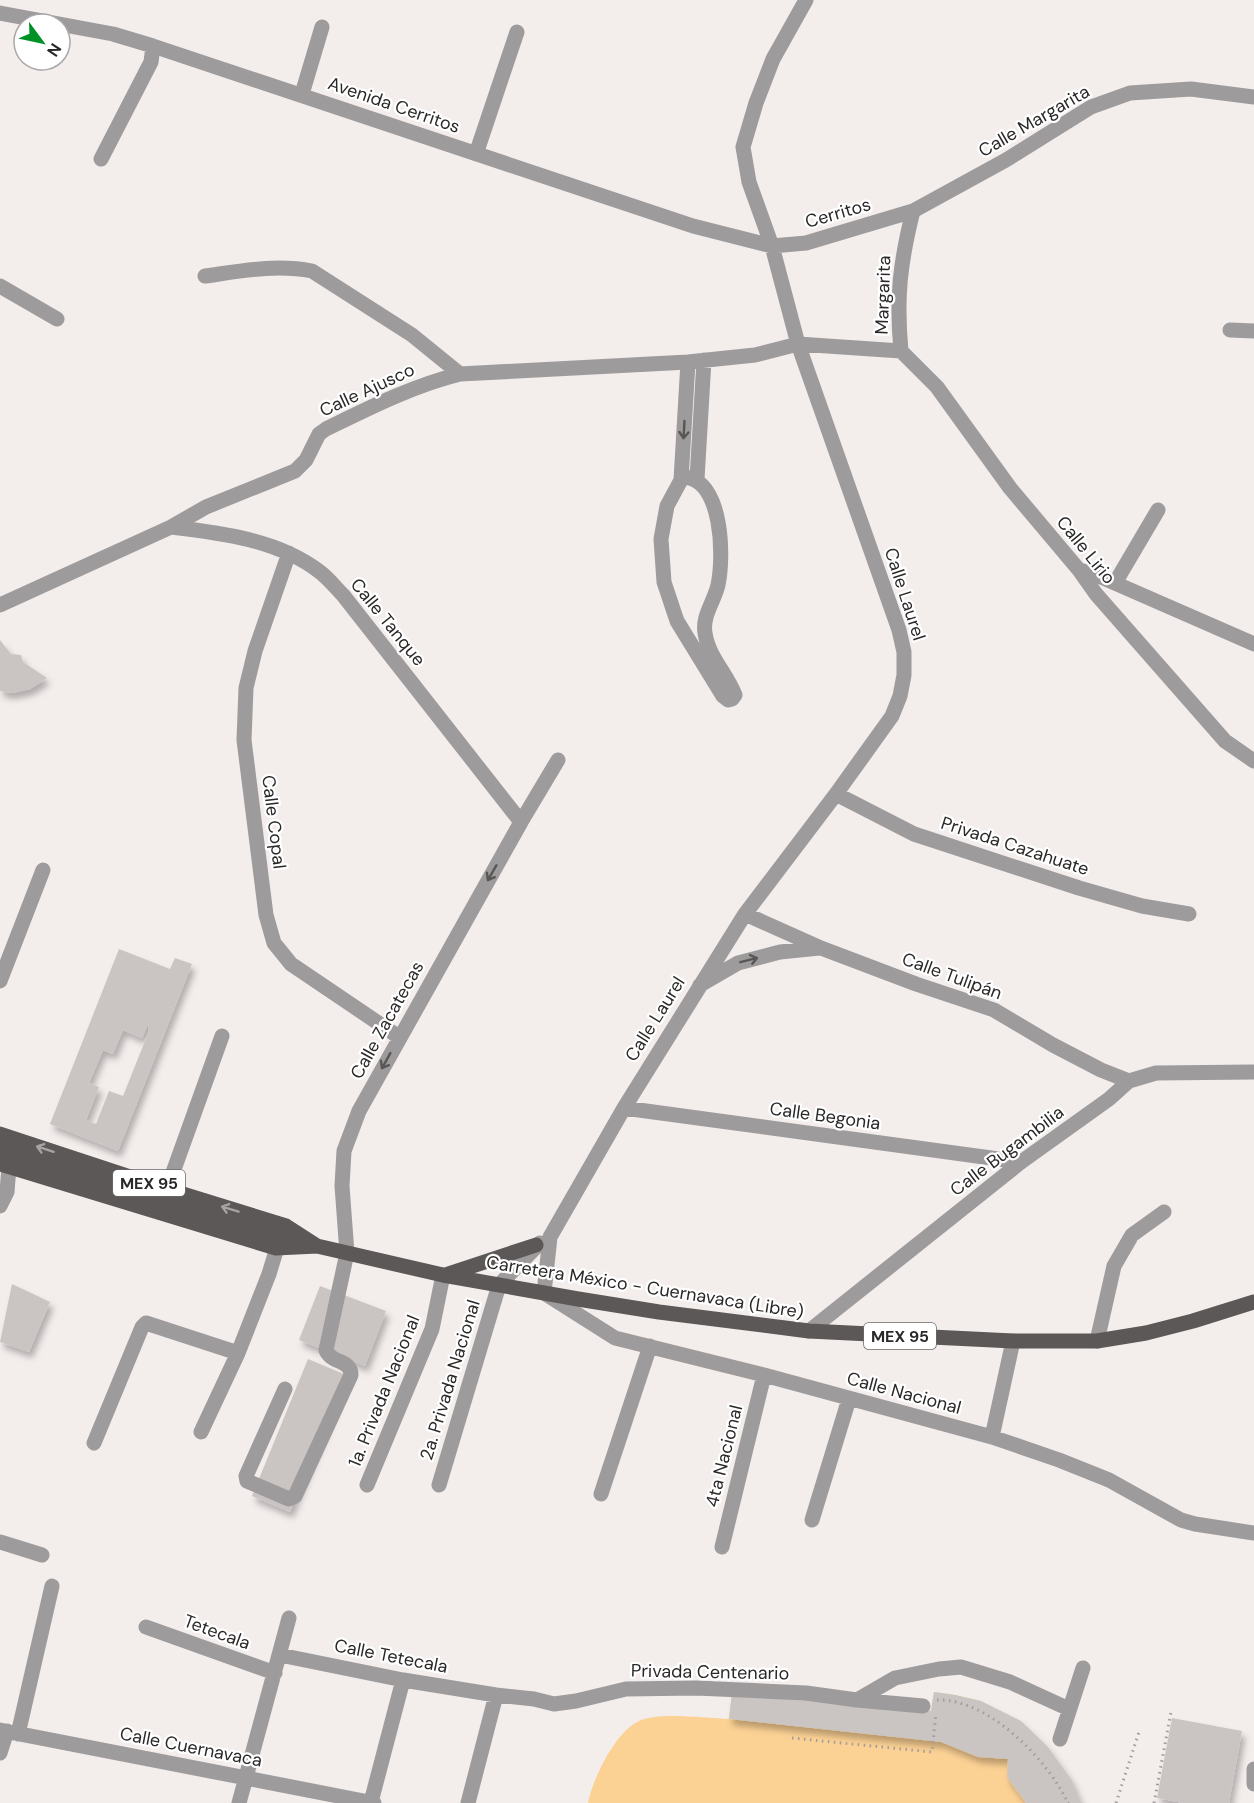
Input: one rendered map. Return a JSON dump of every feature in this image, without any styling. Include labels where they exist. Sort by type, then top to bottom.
[{"type":"main road","name":"Carretera México - Cuernavaca (Libre)","points":[[4,1140],[167,1189],[281,1237],[317,1246]]},
{"type":"main road","points":[[4,1140],[222,1219],[281,1237]]},
{"type":"main road","name":"Carretera México - Cuernavaca (Libre)","points":[[4,1165],[281,1237],[443,1275],[659,1312],[809,1331],[1013,1341],[1097,1341],[1146,1333],[1254,1302]]},
{"type":"main road","points":[[443,1275],[536,1245]]},
{"type":"street","name":"Calle Laurel","points":[[544,1293],[550,1237],[624,1108],[745,914],[892,716],[900,696],[904,675],[904,652],[899,630],[798,344],[772,246],[749,182],[743,147],[756,103],[773,59],[806,0]]},
{"type":"street","name":"Avenida Cerritos","points":[[0,12],[90,29],[153,46],[693,226],[772,246]]},
{"type":"street","points":[[302,94],[322,27]]},
{"type":"street","points":[[476,154],[517,33]]},
{"type":"street","points":[[101,159],[152,62],[153,46]]},
{"type":"street","name":"Calle Margarita","points":[[913,211],[1006,160],[1091,107],[1130,93],[1191,89],[1254,97]]},
{"type":"street","name":"Cerritos","points":[[772,246],[806,243],[913,211]]},
{"type":"street","name":"Margarita","points":[[798,344],[901,351],[898,289],[902,255],[913,211]]},
{"type":"street","points":[[205,276],[265,267],[292,267],[312,271],[412,335],[459,374]]},
{"type":"street","points":[[0,286],[57,319]]},
{"type":"street","points":[[1230,330],[1254,331]]},
{"type":"street","name":"Calle Ajusco","points":[[0,605],[171,527],[206,507],[295,471],[306,460],[320,434],[326,429],[393,396],[435,380],[459,374],[688,362],[755,355],[798,344]]},
{"type":"street","name":"Calle Lirio","points":[[901,351],[937,387],[1010,488],[1079,570],[1096,594],[1225,741],[1254,761]]},
{"type":"street","points":[[677,621],[689,625],[697,624],[705,617],[718,584],[721,534],[712,502],[697,479],[704,360]]},
{"type":"street","points":[[688,362],[681,480],[667,506],[661,539],[664,582],[677,621],[723,696],[728,700],[732,699],[735,695],[732,688],[708,645],[704,631],[705,617]]},
{"type":"street","points":[[681,480],[685,477],[697,479]]},
{"type":"street","points":[[1115,583],[1158,510]]},
{"type":"street","name":"Calle Tanque","points":[[171,527],[215,532],[250,540],[289,553],[321,573],[343,596],[521,822]]},
{"type":"street","name":"Calle Copal","points":[[289,553],[255,651],[246,688],[244,740],[266,915],[274,943],[291,964],[399,1037]]},
{"type":"street","points":[[1079,570],[1115,583],[1254,644]]},
{"type":"street","name":"Calle Zacatecas","points":[[285,1389],[246,1476],[247,1481],[289,1499],[295,1496],[351,1375],[348,1365],[332,1358],[326,1350],[347,1253],[342,1186],[344,1151],[359,1111],[399,1037],[558,760]]},
{"type":"street","name":"Privada Cazahuate","points":[[836,794],[914,834],[1078,888],[1142,906],[1189,914]]},
{"type":"street","points":[[0,981],[43,870]]},
{"type":"street","name":"Calle Tulipán","points":[[745,914],[821,948],[916,984],[994,1010],[1072,1055],[1129,1081]]},
{"type":"street","name":"Calle Tulipán","points":[[698,987],[738,963],[780,952],[821,948]]},
{"type":"street","points":[[167,1189],[222,1036]]},
{"type":"street","name":"Calle Bugambilia","points":[[809,1331],[1021,1162],[1109,1099],[1129,1081],[1156,1073],[1254,1072]]},
{"type":"street","name":"Calle Begonia","points":[[624,1108],[1021,1162]]},
{"type":"street","points":[[0,1206],[6,1192],[4,1140]]},
{"type":"street","points":[[1097,1341],[1114,1266],[1132,1235],[1164,1212]]},
{"type":"street","points":[[201,1432],[238,1353],[281,1237]]},
{"type":"street","points":[[499,1285],[536,1245],[550,1237]]},
{"type":"street","name":"1a. Privada Nacional","points":[[367,1485],[432,1329],[443,1275]]},
{"type":"street","name":"2a. Privada Nacional","points":[[439,1485],[499,1285]]},
{"type":"street","name":"Calle Nacional","points":[[544,1293],[615,1338],[764,1375],[992,1437],[1109,1480],[1181,1520],[1254,1533]]},
{"type":"street","points":[[94,1443],[142,1327],[146,1323],[238,1353]]},
{"type":"street","points":[[992,1437],[1013,1341]]},
{"type":"street","points":[[601,1494],[650,1346]]},
{"type":"street","name":"4ta Nacional","points":[[722,1547],[764,1375]]},
{"type":"street","points":[[812,1520],[849,1399]]},
{"type":"street","points":[[0,1542],[42,1555]]},
{"type":"street","points":[[0,1753],[52,1586]]},
{"type":"street","points":[[239,1803],[289,1618]]},
{"type":"street","name":"Tetecala","points":[[146,1627],[275,1673]]},
{"type":"street","name":"Calle Tetecala","points":[[280,1655],[404,1680],[496,1695]]},
{"type":"street","points":[[857,1700],[896,1678],[961,1667],[1010,1682],[1069,1709]]},
{"type":"street","points":[[1060,1739],[1083,1668]]},
{"type":"street","points":[[366,1802],[404,1680]]},
{"type":"street","name":"Privada Centenario","points":[[496,1695],[534,1699],[554,1704],[626,1689],[696,1688],[806,1693],[923,1706]]},
{"type":"street","points":[[468,1803],[496,1695]]},
{"type":"street","name":"Calle Cuernavaca","points":[[8,1732],[366,1802]]},
{"type":"street","points":[[1254,1769],[1254,1784]]},
{"type":"path","points":[[792,1738],[932,1752],[937,1700],[955,1702],[979,1710],[1039,1757],[1061,1787],[1068,1803]]},
{"type":"path","points":[[1154,1803],[1171,1712]]},
{"type":"path","points":[[1116,1803],[1139,1732]]},
{"type":"shaded area","points":[[934,1692],[981,1701],[1071,1779],[1081,1803],[588,1803],[600,1768],[607,1756],[623,1734],[641,1720],[660,1716],[729,1719],[732,1693],[931,1711]]},
{"type":"building","points":[[0,640],[11,654],[21,655],[23,662],[47,678],[30,689],[12,693],[0,691]]},
{"type":"building","points":[[119,949],[170,969],[175,958],[192,964],[118,1151],[50,1124]],"holes":[[[148,1024],[149,1031],[123,1096],[109,1091],[96,1124],[86,1120],[99,1087],[89,1083],[103,1050],[113,1054],[123,1030],[142,1038]]]},
{"type":"building","points":[[12,1284],[50,1302],[29,1352],[0,1342]]},
{"type":"building","points":[[320,1286],[386,1311],[365,1366],[299,1340]]},
{"type":"building","points":[[308,1359],[346,1375],[290,1512],[252,1496]]},
{"type":"building","points":[[934,1692],[981,1701],[1021,1721],[1048,1747],[1071,1779],[1081,1803],[1026,1803],[1007,1777],[1008,1759],[978,1757],[941,1742],[729,1719],[732,1693],[931,1711]]},
{"type":"building","points":[[1172,1718],[1242,1731],[1229,1803],[1183,1803],[1157,1798]]}]
